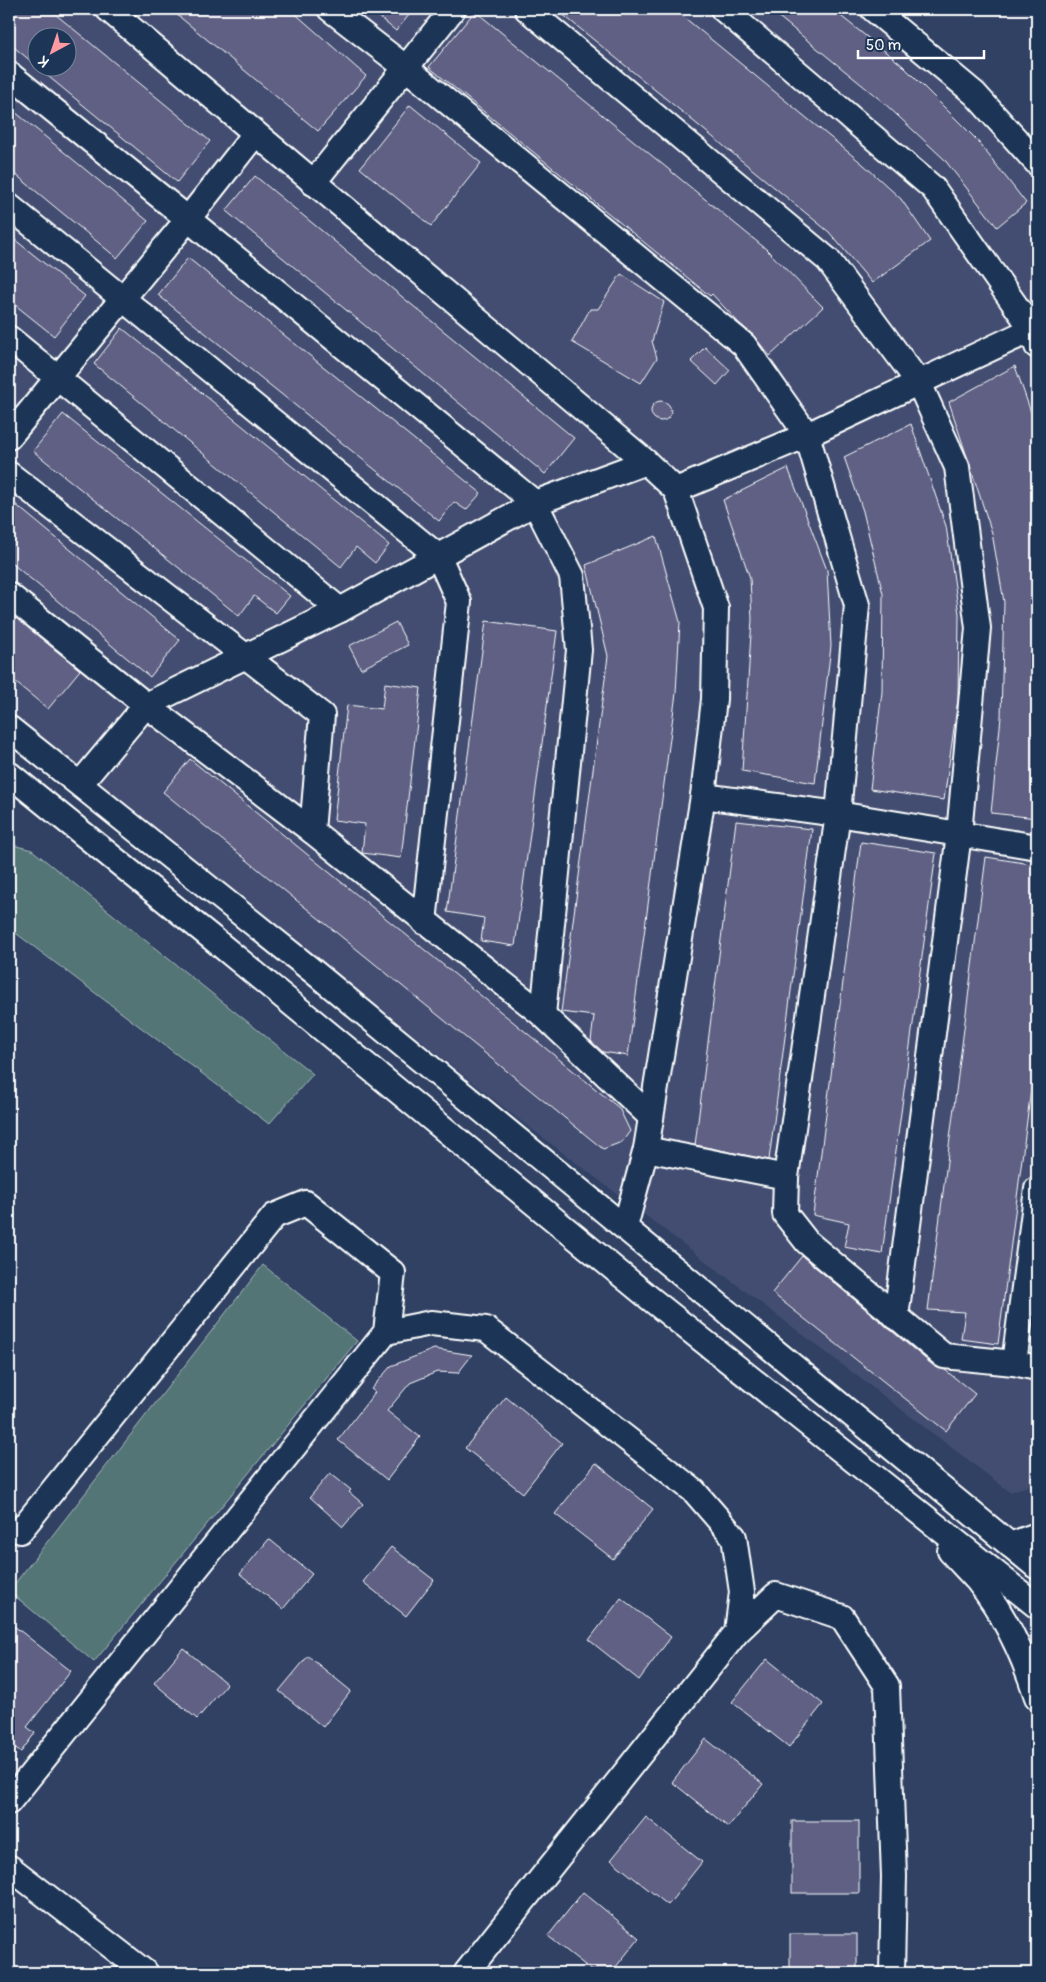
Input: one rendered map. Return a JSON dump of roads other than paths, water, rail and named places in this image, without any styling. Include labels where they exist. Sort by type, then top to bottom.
[{"type":"street","points":[[108,9],[646,462],[676,490],[716,608],[714,699],[703,796],[646,1149],[626,1227]]},
{"type":"street","points":[[330,9],[405,67],[744,345],[807,435],[857,605],[838,814],[786,1177],[785,1214],[807,1242],[944,1356],[1014,1363],[1037,1368]]},
{"type":"street","points":[[313,182],[453,9]]},
{"type":"street","points":[[527,9],[828,260],[919,383],[957,467],[978,628],[959,834],[896,1317]]},
{"type":"street","points":[[676,490],[807,435],[919,383],[1036,334],[934,188],[723,9]]},
{"type":"street","points":[[873,9],[975,94],[1037,163]]},
{"type":"street","points":[[9,74],[535,503],[572,576],[579,650],[543,1015]]},
{"type":"street","points":[[9,438],[255,134]]},
{"type":"street","points":[[9,206],[439,557],[459,602],[424,922]]},
{"type":"street","points":[[9,338],[340,610]]},
{"type":"street","points":[[80,784],[146,705],[246,654],[340,610],[535,503],[646,462]]},
{"type":"street","points":[[9,474],[246,654],[322,715],[312,831]]},
{"type":"street","points":[[9,595],[146,705],[312,831],[543,1015],[651,1117]]},
{"type":"street","points":[[9,728],[314,972],[1037,1567]]},
{"type":"street","points":[[9,774],[212,938],[652,1300],[1037,1606]]},
{"type":"street","points":[[703,796],[838,814],[1037,847]]},
{"type":"street","points":[[646,1149],[786,1177]]},
{"type":"street","points":[[1014,1363],[1037,1188]]},
{"type":"street","points":[[9,1802],[386,1332],[393,1273],[306,1203],[274,1216],[12,1533]]},
{"type":"street","points":[[386,1332],[431,1323],[486,1329],[694,1491],[734,1537],[742,1592],[737,1632]]},
{"type":"street","points":[[892,1490],[978,1581],[1000,1614],[1018,1648],[1037,1698]]},
{"type":"street","points":[[1010,1544],[1037,1535]]},
{"type":"street","points":[[466,1973],[737,1632],[776,1595],[842,1617],[887,1686],[894,1876],[892,1973]]},
{"type":"street","points":[[9,1866],[146,1973]]}]
